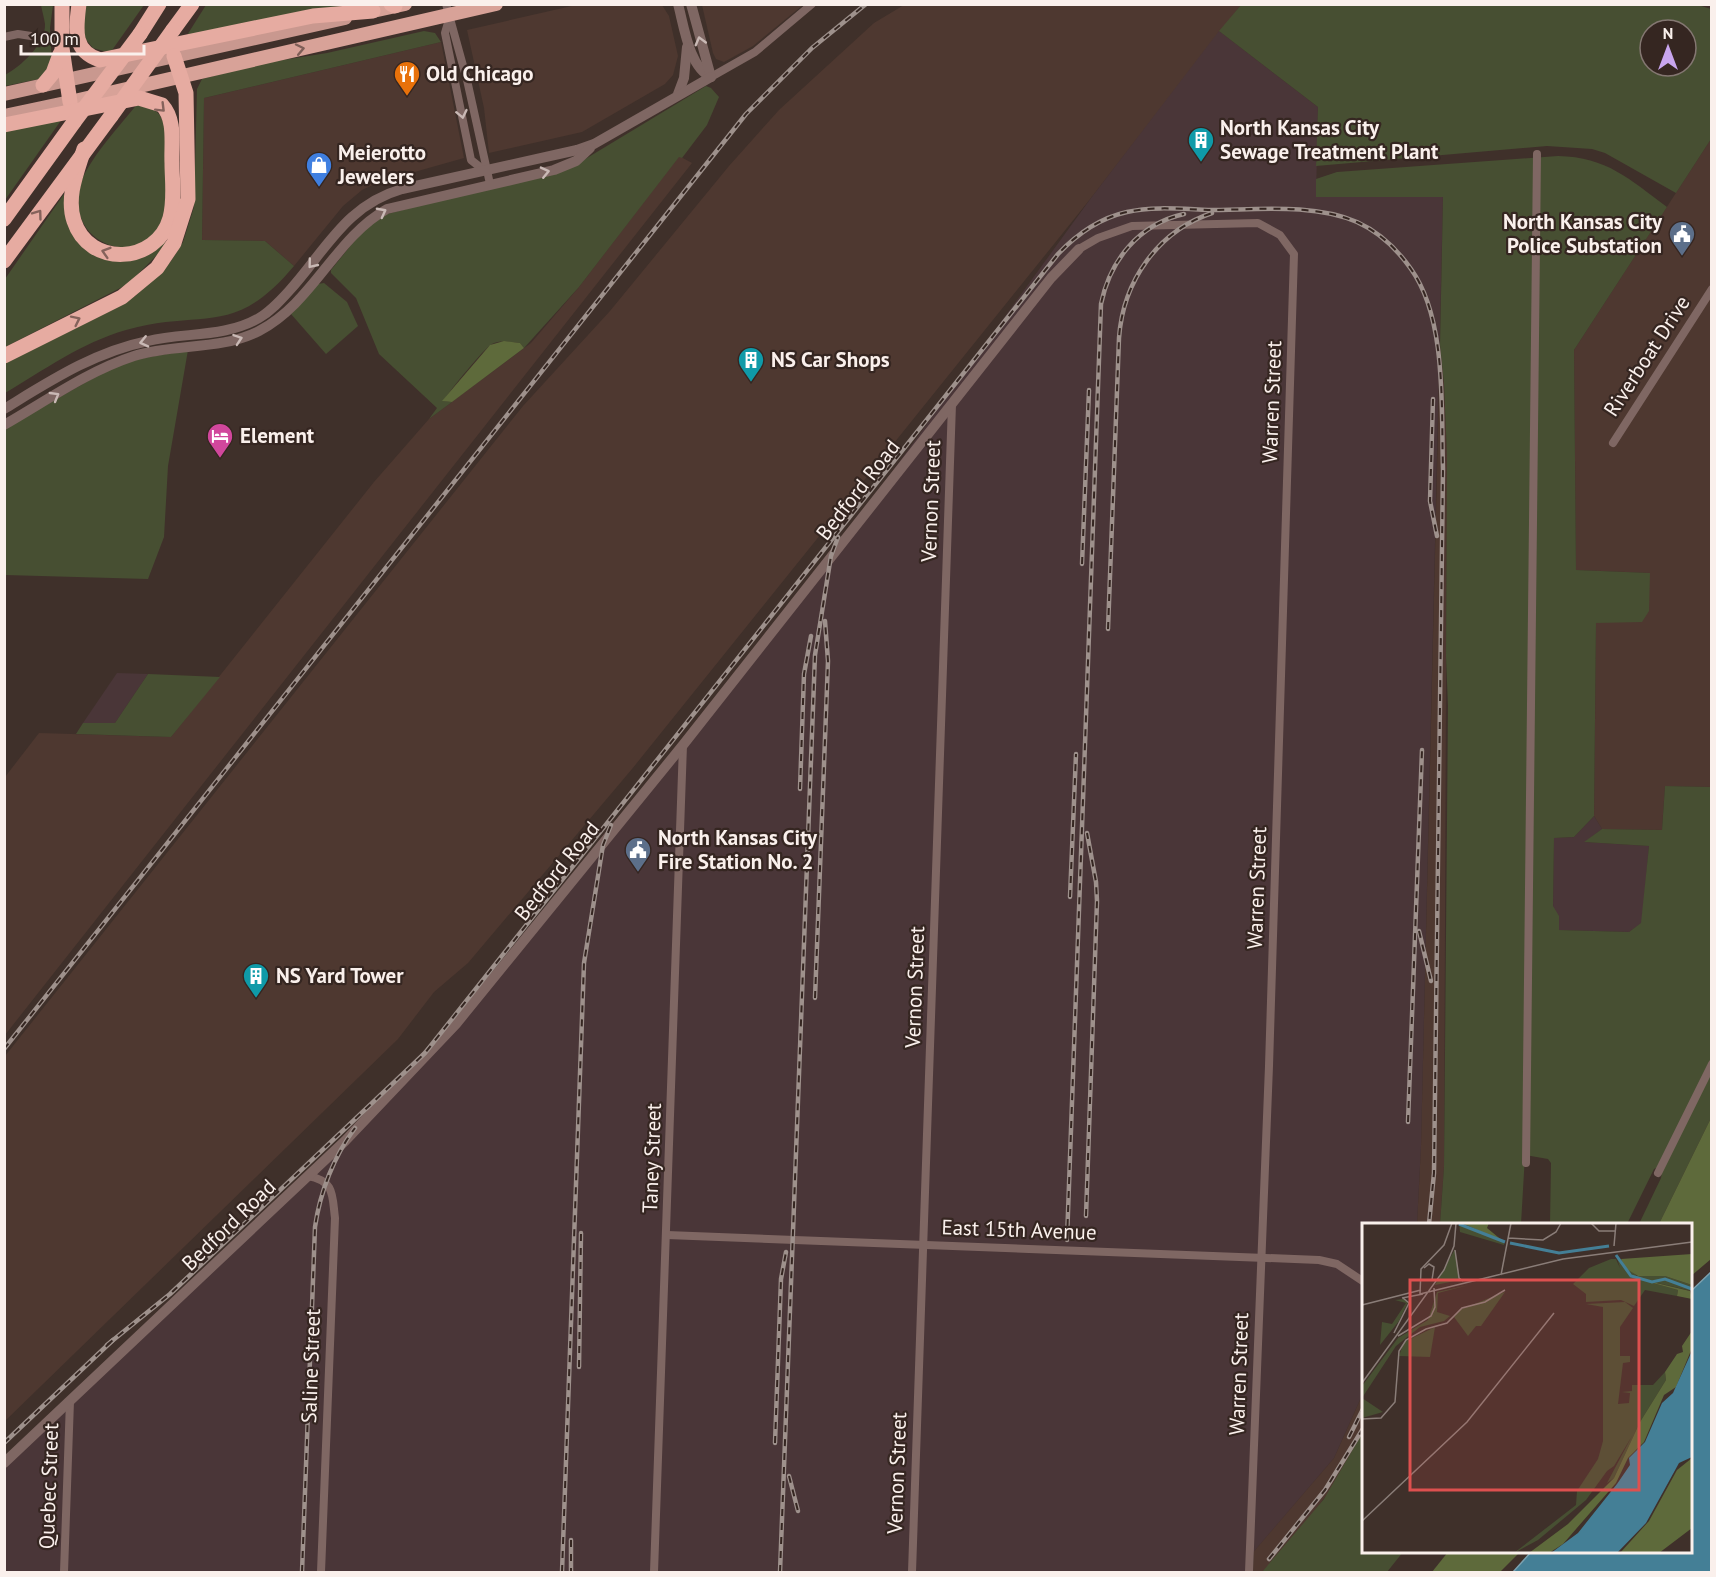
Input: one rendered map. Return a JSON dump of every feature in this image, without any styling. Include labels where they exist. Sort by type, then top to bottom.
[{"type":"highway","points":[[62,4],[62,48],[70,102],[448,10],[496,4]]},
{"type":"highway","points":[[79,4],[77,40],[85,53],[100,60],[313,16],[373,11],[397,5]]},
{"type":"highway","points":[[4,219],[140,34],[159,4]]},
{"type":"highway","points":[[4,261],[192,4]]},
{"type":"highway","points":[[43,86],[56,68],[62,48]]},
{"type":"highway","points":[[4,356],[122,297],[157,268],[174,243],[188,199],[186,93],[174,56]]},
{"type":"highway","points":[[4,125],[139,98],[162,105],[171,122],[172,207],[165,229],[147,249],[123,255],[104,252],[89,243],[77,228],[71,198],[84,149]]},
{"type":"main road","points":[[4,94],[265,38],[373,11]]},
{"type":"main road","points":[[4,116],[70,102]]},
{"type":"street","points":[[678,4],[686,35],[702,73],[711,76]]},
{"type":"street","points":[[691,4],[711,76]]},
{"type":"street","points":[[4,425],[94,373],[124,360],[173,348],[221,344],[258,332],[290,309],[374,216],[406,202],[562,167],[576,161],[594,144],[755,51],[812,4]]},
{"type":"street","points":[[448,10],[467,80],[485,171],[490,183]]},
{"type":"street","points":[[4,37],[18,34],[31,36]]},
{"type":"street","points":[[678,94],[688,60],[686,35]]},
{"type":"street","points":[[4,409],[70,369],[108,352],[158,339],[218,333],[260,318],[282,299],[348,218],[366,204],[388,193],[594,144]]},
{"type":"street","points":[[1526,1163],[1537,154]]},
{"type":"street","name":"Warren Street","points":[[1079,249],[1115,231],[1132,226],[1258,223],[1281,235],[1294,254],[1262,1257],[1249,1572]]},
{"type":"street","name":"Bedford Road","points":[[4,1463],[308,1176],[396,1090],[456,1024],[683,745],[1051,278],[1079,249]]},
{"type":"street","name":"Riverboat Drive","points":[[1613,443],[1712,289]]},
{"type":"street","name":"Vernon Street","points":[[912,1572],[952,402]]},
{"type":"street","name":"Taney Street","points":[[654,1572],[683,745]]},
{"type":"street","points":[[1658,1173],[1712,1064]]},
{"type":"street","name":"Saline Street","points":[[308,1176],[324,1180],[329,1185],[334,1218],[321,1572]]},
{"type":"street","name":"East 15th Avenue","points":[[667,1235],[1325,1261],[1349,1270],[1362,1280]]},
{"type":"street","name":"Quebec Street","points":[[64,1572],[70,1401]]},
{"type":"shaded area","points":[[576,5],[662,5],[669,16],[678,56],[673,75],[665,84],[582,132],[489,153],[484,108],[467,30]]},
{"type":"shaded area","points":[[702,5],[803,5],[753,46],[724,62],[716,59],[713,53]]},
{"type":"shaded area","points":[[904,5],[1241,5],[1091,198],[632,769],[468,963],[434,992],[398,1039],[5,1421],[5,1056],[523,406],[610,311],[729,166],[779,110],[874,23]]},
{"type":"shaded area","points":[[1219,31],[1318,107],[1316,197],[1443,197],[1421,1146],[1417,1223],[1362,1223],[1362,1395],[1334,1458],[1250,1556],[1249,1572],[5,1572],[5,1459],[345,1141],[444,1038],[831,556],[1091,198]]},
{"type":"shaded area","points":[[441,42],[464,158],[379,182],[362,190],[343,206],[294,266],[265,241],[202,240],[204,98]]},
{"type":"shaded area","points":[[1711,139],[1711,787],[1665,786],[1662,830],[1602,829],[1594,816],[1596,623],[1650,573],[1576,570],[1574,350]]},
{"type":"shaded area","points":[[679,156],[692,163],[5,1035],[5,777],[39,733],[171,737],[374,482],[429,419],[531,343],[579,287]]},
{"type":"shaded area","points":[[1440,345],[1447,456],[1444,1167],[1440,1223],[1417,1223],[1421,1146]]},
{"type":"shaded area","points":[[117,673],[148,674],[115,723],[83,723]]},
{"type":"shaded area","points":[[1594,816],[1602,829],[1585,842],[1649,846],[1642,923],[1629,932],[1558,930],[1553,906],[1554,838],[1574,837]]},
{"type":"shaded area","points":[[1362,1395],[1362,1434],[1337,1481],[1293,1540],[1262,1572],[1253,1572],[1254,1551],[1334,1458]]},
{"type":"green space","points":[[41,5],[53,5],[50,28],[52,66],[44,78],[5,86],[5,75],[25,61],[41,39],[45,24]]},
{"type":"green space","points":[[84,5],[144,5],[110,53],[93,48],[83,36]]},
{"type":"green space","points":[[206,5],[356,5],[184,40]]},
{"type":"green space","points":[[1241,5],[1698,5],[1711,9],[1711,139],[1676,193],[1605,153],[1592,149],[1547,146],[1316,166],[1318,107],[1219,31]]},
{"type":"green space","points":[[424,31],[435,33],[441,42],[204,98],[202,240],[265,241],[294,266],[272,289],[253,304],[234,313],[153,324],[109,335],[63,358],[5,393],[5,359],[135,296],[171,261],[183,242],[194,207],[197,89],[202,79],[264,63],[327,53]]},
{"type":"green space","points":[[706,86],[719,97],[707,125],[682,158],[679,157],[579,287],[524,348],[520,343],[506,342],[495,343],[488,347],[443,401],[452,402],[429,419],[437,408],[379,354],[356,298],[331,273],[331,270],[373,218],[582,161]]},
{"type":"green space","points":[[138,103],[156,111],[165,127],[167,198],[163,219],[154,235],[141,245],[125,248],[109,245],[95,237],[84,224],[78,207],[80,186],[90,165]]},
{"type":"green space","points":[[62,119],[5,200],[5,129]]},
{"type":"green space","points":[[1558,156],[1575,157],[1590,160],[1617,171],[1667,207],[1574,350],[1576,570],[1650,573],[1649,611],[1642,622],[1596,623],[1594,816],[1574,837],[1554,838],[1553,906],[1559,916],[1559,930],[1629,932],[1641,923],[1649,846],[1584,842],[1602,829],[1662,830],[1665,786],[1711,787],[1711,1118],[1659,1223],[1639,1223],[1661,1178],[1662,1172],[1658,1167],[1654,1169],[1627,1223],[1550,1223],[1551,1163],[1548,1159],[1525,1155],[1521,1223],[1440,1223],[1444,1167],[1448,706],[1446,657],[1447,456],[1440,345],[1443,197],[1316,197],[1316,179],[1337,172]]},
{"type":"green space","points":[[64,194],[94,252],[163,241],[168,244],[128,284],[5,347],[5,279]]},
{"type":"green space","points":[[324,283],[347,302],[358,326],[326,354],[291,314],[318,284]]},
{"type":"green space","points":[[504,341],[520,343],[524,348],[452,402],[442,401],[490,345]]},
{"type":"green space","points":[[188,350],[168,466],[164,537],[148,579],[5,575],[5,428],[122,362]]},
{"type":"green space","points":[[148,674],[220,677],[171,737],[76,734],[83,723],[115,723]]},
{"type":"green space","points":[[1711,1118],[1711,1259],[1692,1275],[1692,1223],[1659,1223]]},
{"type":"green space","points":[[1362,1434],[1362,1553],[1402,1553],[1387,1572],[1262,1572],[1324,1499]]},
{"type":"green space","points":[[1447,1553],[1519,1553],[1500,1572],[1432,1572]]},
{"type":"water","points":[[1711,1272],[1711,1572],[1513,1572],[1530,1553],[1692,1553],[1692,1290]]},
{"type":"railway","points":[[4,1049],[746,114],[812,48],[866,4]]},
{"type":"railway","points":[[107,1345],[170,1294],[425,1053],[1058,254],[1073,240],[1098,223],[1127,212],[1147,209],[1303,210],[1340,216],[1357,222],[1380,236],[1406,262],[1423,289],[1431,313],[1440,365],[1443,469],[1434,1173],[1429,1223]]},
{"type":"railway","points":[[1108,629],[1119,338],[1122,317],[1136,278],[1160,245],[1175,232],[1212,213]]},
{"type":"railway","points":[[1067,1240],[1101,304],[1111,273],[1129,246],[1153,226],[1184,214]]},
{"type":"railway","points":[[1082,564],[1089,390]]},
{"type":"railway","points":[[1433,399],[1430,501],[1437,536]]},
{"type":"railway","points":[[780,1572],[815,655],[831,556],[838,537]]},
{"type":"railway","points":[[815,998],[828,661],[825,621]]},
{"type":"railway","points":[[800,789],[804,674],[811,636]]},
{"type":"railway","points":[[1408,1122],[1422,750]]},
{"type":"railway","points":[[1070,897],[1076,754]]},
{"type":"railway","points":[[562,1572],[584,963],[603,845],[611,825]]},
{"type":"railway","points":[[1086,1216],[1097,901],[1087,833]]},
{"type":"railway","points":[[1419,931],[1431,981]]},
{"type":"railway","points":[[302,1572],[315,1227],[320,1201],[329,1175],[355,1128]]},
{"type":"railway","points":[[579,1367],[581,1233]]},
{"type":"railway","points":[[775,1443],[781,1279],[786,1252]]},
{"type":"railway","points":[[4,1443],[113,1340]]},
{"type":"railway","points":[[1349,1437],[1362,1411]]},
{"type":"railway","points":[[1269,1559],[1325,1490],[1362,1430]]},
{"type":"railway","points":[[789,1476],[798,1511]]},
{"type":"railway","points":[[571,1540],[571,1572]]},
{"type":"place","name":"Old Chicago","points":[[407,97]]},
{"type":"place","name":"North Kansas City Sewage Treatment Plant","points":[[1201,163]]},
{"type":"place","name":"Meierotto Jewelers","points":[[319,188]]},
{"type":"place","name":"North Kansas City Police Substation","points":[[1682,257]]},
{"type":"place","name":"NS Car Shops","points":[[751,383]]},
{"type":"place","name":"Element","points":[[220,459]]},
{"type":"place","name":"North Kansas City Fire Station No. 2","points":[[638,873]]},
{"type":"place","name":"NS Yard Tower","points":[[256,999]]}]
